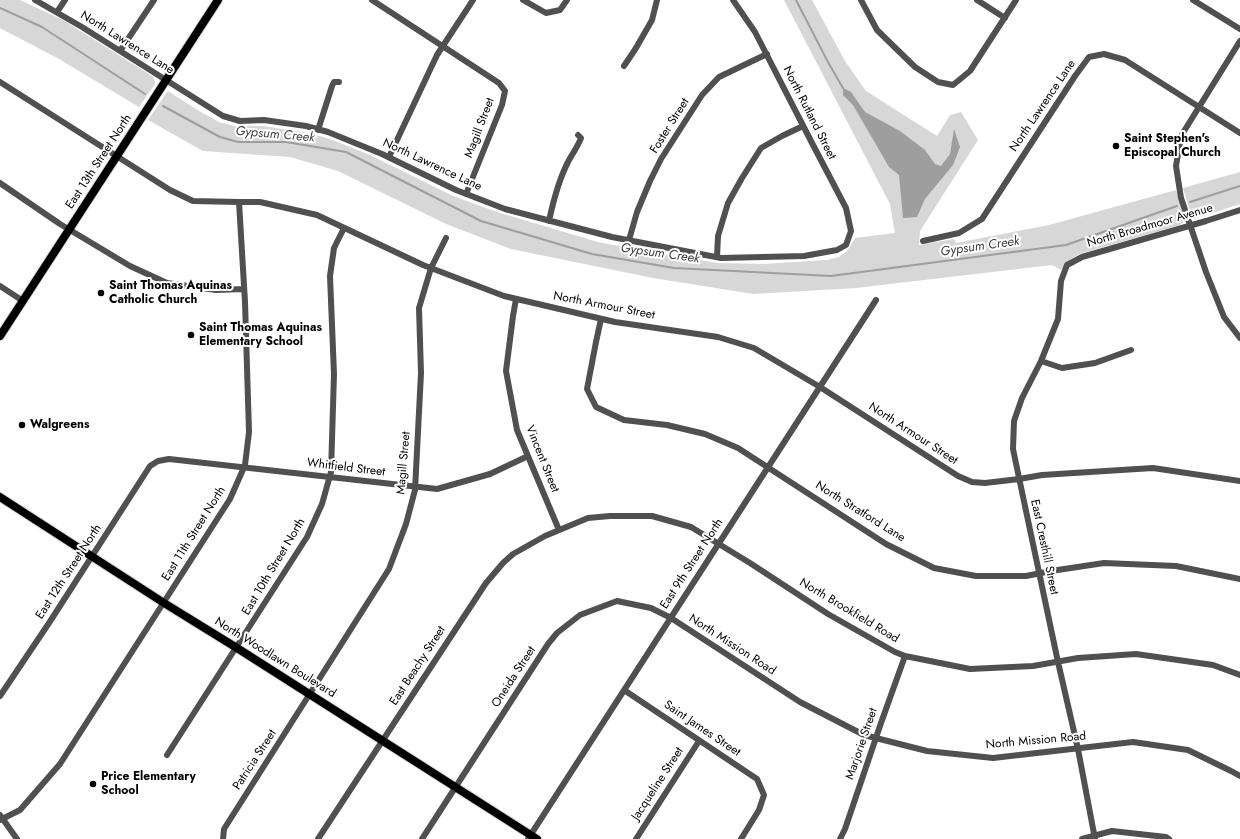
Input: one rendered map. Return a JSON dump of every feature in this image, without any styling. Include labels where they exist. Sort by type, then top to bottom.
[{"type":"main road","name":"East 13th Street North","points":[[0,336],[218,0]]},
{"type":"main road","name":"North Woodlawn Boulevard","points":[[0,497],[164,603],[383,740],[532,838]]},
{"type":"street","name":"North Lawrence Lane","points":[[35,0],[82,27],[223,116],[240,121],[264,120],[306,126],[328,132],[389,157],[466,194],[506,209],[612,237],[717,257],[804,256],[837,250],[846,245],[848,241]]},
{"type":"street","points":[[57,12],[65,0]]},
{"type":"street","points":[[120,51],[154,0]]},
{"type":"street","points":[[372,0],[443,46]]},
{"type":"street","points":[[389,157],[437,55],[473,0]]},
{"type":"street","points":[[522,0],[546,13],[560,10],[567,0]]},
{"type":"street","points":[[624,66],[652,20],[657,0]]},
{"type":"street","name":"North Rutland Street","points":[[733,0],[755,32],[767,54],[846,208],[851,231],[848,241]]},
{"type":"street","points":[[861,0],[877,30],[915,67],[938,82],[953,85],[970,71],[1016,0]]},
{"type":"street","points":[[977,0],[1005,18]]},
{"type":"street","points":[[1193,0],[1240,29]]},
{"type":"street","points":[[1240,42],[1182,136],[1176,166],[1181,198],[1206,272],[1224,317],[1240,338]]},
{"type":"street","name":"Magill Street","points":[[443,46],[499,83],[505,91],[502,105],[466,194]]},
{"type":"street","name":"Foster Street","points":[[629,240],[650,181],[661,159],[702,95],[719,77],[767,54]]},
{"type":"street","name":"North Lawrence Lane","points":[[923,241],[959,233],[982,219],[1071,82],[1089,57],[1104,54],[1125,60],[1240,133]]},
{"type":"street","name":"North Armour Street","points":[[0,82],[170,190],[193,201],[260,202],[317,215],[431,268],[504,296],[615,322],[718,337],[754,348],[820,387],[958,476],[972,482],[985,483],[1042,475],[1153,468],[1240,480]]},
{"type":"street","points":[[318,130],[332,86],[334,82],[339,82]]},
{"type":"street","points":[[717,257],[718,236],[728,203],[761,148],[803,126]]},
{"type":"street","points":[[549,221],[554,197],[568,161],[578,146],[581,138],[578,135]]},
{"type":"street","points":[[0,183],[60,224],[130,266],[167,283],[216,290],[244,290]]},
{"type":"street","name":"East 11th Street North","points":[[1,818],[20,810],[60,764],[230,499],[244,467],[249,432],[239,202]]},
{"type":"street","name":"North Broadmoor Avenue","points":[[1067,265],[1082,257],[1191,226],[1240,210]]},
{"type":"street","name":"East 10th Street North","points":[[167,755],[308,537],[322,504],[331,472],[334,374],[330,276],[334,248],[344,228]]},
{"type":"street","name":"Magill Street","points":[[310,694],[389,569],[406,524],[415,487],[422,373],[419,308],[431,268],[446,238]]},
{"type":"street","name":"East Cresthill Street","points":[[1067,265],[1061,280],[1058,319],[1041,361],[1022,398],[1014,421],[1013,449],[1078,749],[1094,837]]},
{"type":"street","points":[[0,286],[23,301]]},
{"type":"street","name":"Vincent Street","points":[[516,299],[506,371],[517,430],[559,530]]},
{"type":"street","name":"East 9th Street North","points":[[532,838],[670,618],[876,300]]},
{"type":"street","name":"North Stratford Lane","points":[[602,319],[587,389],[596,407],[624,420],[667,425],[705,434],[738,448],[886,544],[934,568],[976,576],[1026,576],[1104,563],[1176,566],[1240,579]]},
{"type":"street","points":[[1041,361],[1062,368],[1095,363],[1132,350]]},
{"type":"street","name":"Whitfield Street","points":[[156,462],[169,459],[436,489],[490,474],[528,456]]},
{"type":"street","name":"East 12th Street North","points":[[0,696],[150,466],[156,462]]},
{"type":"street","name":"North Brookfield Road","points":[[559,530],[588,518],[610,516],[652,516],[691,527],[719,543],[828,614],[895,652],[905,656],[970,669],[1033,666],[1078,658],[1136,654],[1213,666],[1239,672]]},
{"type":"street","name":"East Beachy Street","points":[[318,839],[486,583],[513,554],[559,530]]},
{"type":"street","name":"Oneida Street","points":[[422,839],[548,644],[557,633],[580,615],[617,601],[651,608],[670,618]]},
{"type":"street","name":"North Mission Road","points":[[670,618],[800,702],[864,735],[927,751],[993,758],[1134,742],[1188,750],[1231,770],[1240,776]]},
{"type":"street","name":"Marjorie Street","points":[[840,839],[846,829],[905,656]]},
{"type":"street","name":"Saint James Street","points":[[624,690],[757,780],[764,795],[759,810],[741,839]]},
{"type":"street","name":"Patricia Street","points":[[223,839],[224,828],[310,694]]},
{"type":"street","name":"Jacqueline Street","points":[[636,839],[699,741]]},
{"type":"street","points":[[1,818],[17,839]]},
{"type":"street","points":[[1082,839],[1112,831],[1166,837],[1169,839]]},
{"type":"shaded area","points":[[0,0],[20,0],[63,20],[152,76],[155,84],[139,107],[59,59],[0,28]]},
{"type":"shaded area","points":[[784,0],[812,0],[845,61],[866,91],[937,136],[950,115],[961,112],[978,140],[920,231],[919,245],[954,239],[956,243],[1049,225],[1176,190],[1184,215],[1184,221],[1180,225],[1079,254],[1069,260],[1061,270],[1052,265],[856,288],[753,294],[653,278],[511,249],[446,224],[338,171],[290,157],[203,151],[148,120],[168,91],[219,122],[234,126],[263,126],[309,133],[330,139],[370,155],[453,196],[497,212],[598,242],[718,263],[763,264],[827,260],[839,257],[847,251],[855,238],[895,233],[890,204]]},
{"type":"shaded area","points":[[843,88],[851,92],[865,112],[900,131],[925,150],[935,164],[941,166],[950,154],[954,129],[960,147],[953,165],[925,199],[917,217],[903,218],[899,175],[889,167],[853,105],[843,95]]},
{"type":"shaded area","points":[[1240,172],[1240,204],[1194,219],[1192,217],[1183,188]]},
{"type":"waterway","points":[[796,0],[843,88]]},
{"type":"waterway","name":"Gypsum Creek","points":[[0,8],[42,27],[145,94]]},
{"type":"waterway","name":"Gypsum Creek","points":[[163,106],[220,137],[238,142],[286,142],[346,152],[481,221],[592,254],[674,268],[831,276],[1066,245],[1177,206]]},
{"type":"waterway","name":"Gypsum Creek","points":[[1190,202],[1240,186]]},
{"type":"place","name":"Saint Stephen's Episcopal Church","points":[[1116,146]]},
{"type":"place","name":"Saint Thomas Aquinas Catholic Church","points":[[101,293]]},
{"type":"place","name":"Saint Thomas Aquinas Elementary School","points":[[191,335]]},
{"type":"place","name":"Walgreens","points":[[22,425]]},
{"type":"place","name":"Price Elementary School","points":[[93,784]]}]
